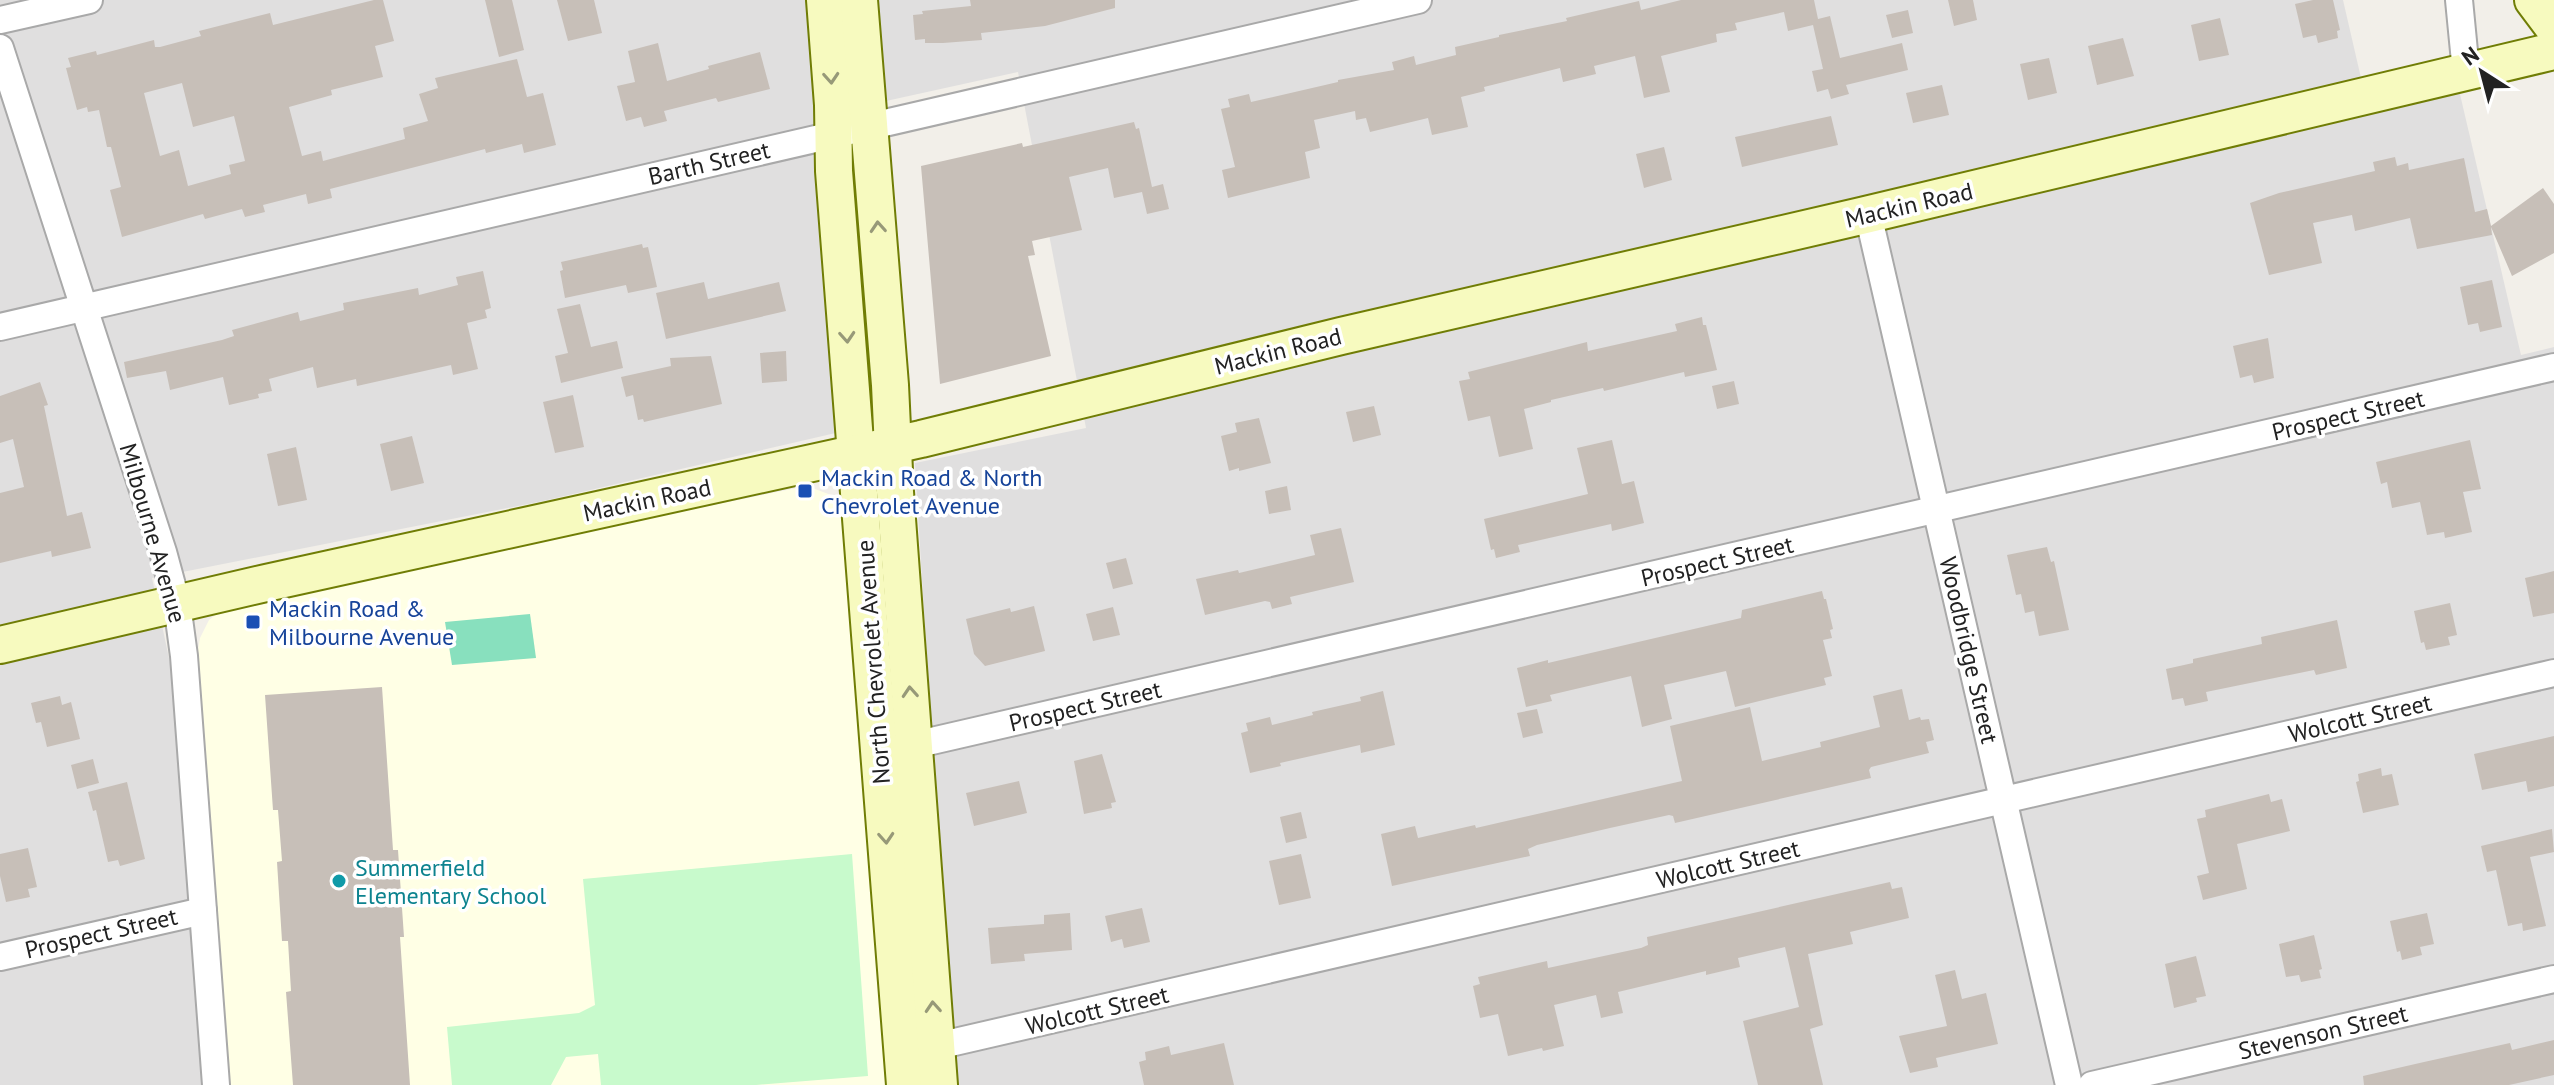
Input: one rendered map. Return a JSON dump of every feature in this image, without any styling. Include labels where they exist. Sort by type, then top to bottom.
[{"type":"street","points":[[0,20],[89,0]]},
{"type":"street","name":"North Chevrolet Avenue","points":[[825,0],[834,171],[857,453],[897,749]]},
{"type":"street","name":"North Chevrolet Avenue","points":[[859,0],[893,445],[897,749],[914,1062],[939,1085]]},
{"type":"street","name":"Barth Street","points":[[0,327],[1418,0]]},
{"type":"street","points":[[2459,0],[2466,72]]},
{"type":"street","points":[[2533,0],[2554,28]]},
{"type":"street","name":"Milbourne Avenue","points":[[0,48],[163,552],[177,604],[184,656],[216,1085]]},
{"type":"street","name":"Mackin Road","points":[[0,645],[893,445],[1326,339],[2554,51]]},
{"type":"street","name":"Woodbridge Street","points":[[1868,214],[2069,1085]]},
{"type":"street","name":"Prospect Street","points":[[897,749],[2554,367]]},
{"type":"street","name":"Wolcott Street","points":[[914,1062],[2554,673]]},
{"type":"street","name":"Prospect Street","points":[[0,957],[203,911]]},
{"type":"street","name":"Stevenson Street","points":[[2092,1085],[2554,979]]},
{"type":"shaded area","points":[[0,0],[809,0],[840,432],[543,501],[152,578],[174,682],[202,1085],[0,1085]]},
{"type":"shaded area","points":[[878,0],[2343,0],[2367,104],[2459,90],[2521,355],[2554,347],[2554,1085],[955,1085],[915,463],[1086,428],[1018,72],[886,101]]},
{"type":"shaded area","points":[[807,486],[831,495],[846,512],[890,1085],[230,1085],[198,650],[209,620],[218,613],[454,557]]},
{"type":"green space","points":[[530,614],[536,658],[452,665],[445,622]]},
{"type":"green space","points":[[852,854],[868,1076],[756,1085],[601,1085],[598,1054],[566,1057],[551,1085],[452,1085],[447,1027],[579,1013],[595,1005],[583,879]]},
{"type":"building","points":[[383,0],[394,41],[375,46],[383,77],[331,90],[332,95],[289,107],[302,156],[321,151],[323,161],[405,139],[403,128],[428,121],[419,94],[438,88],[435,78],[517,59],[527,97],[543,93],[556,145],[524,153],[522,144],[486,153],[485,149],[330,189],[332,198],[308,204],[306,194],[263,205],[265,212],[245,217],[242,209],[205,219],[203,214],[122,237],[110,190],[121,187],[111,147],[107,147],[99,110],[88,112],[87,107],[77,110],[66,68],[71,67],[68,58],[96,51],[97,55],[154,40],[155,47],[160,47],[201,36],[199,31],[270,13],[273,25]],"holes":[[[182,83],[193,127],[234,116],[245,161],[229,165],[231,174],[188,186],[179,150],[160,156],[144,93]]]},
{"type":"building","points":[[485,0],[512,0],[524,50],[499,57]]},
{"type":"building","points":[[557,0],[594,0],[602,33],[568,41]]},
{"type":"building","points":[[970,0],[1115,0],[1115,8],[1045,26],[981,33],[982,40],[925,43],[925,39],[915,40],[913,15],[923,14],[922,11],[971,6]]},
{"type":"building","points":[[1681,0],[1814,0],[1818,19],[1830,16],[1840,58],[1902,43],[1908,70],[1846,85],[1849,94],[1831,99],[1828,89],[1817,92],[1812,71],[1823,69],[1813,25],[1788,31],[1784,12],[1735,23],[1737,30],[1716,34],[1717,42],[1661,56],[1670,92],[1644,98],[1635,56],[1594,66],[1596,74],[1563,82],[1560,68],[1484,87],[1485,91],[1461,97],[1468,127],[1432,135],[1428,118],[1370,132],[1366,118],[1356,120],[1355,111],[1314,120],[1320,148],[1305,152],[1310,178],[1228,198],[1222,170],[1235,167],[1221,109],[1230,107],[1228,99],[1249,94],[1251,102],[1338,80],[1394,70],[1392,62],[1414,56],[1416,65],[1456,55],[1455,47],[1639,1],[1641,10]]},
{"type":"building","points":[[1948,0],[1973,0],[1977,20],[1954,26]]},
{"type":"building","points":[[2333,0],[2340,30],[2337,31],[2338,38],[2318,43],[2316,35],[2303,38],[2295,4]]},
{"type":"building","points":[[1908,10],[1913,33],[1892,38],[1886,15]]},
{"type":"building","points":[[2220,18],[2229,55],[2199,61],[2191,25]]},
{"type":"building","points":[[2123,38],[2134,76],[2097,85],[2088,46]]},
{"type":"building","points":[[658,43],[667,81],[760,52],[770,89],[664,111],[667,121],[644,127],[641,117],[626,121],[617,86],[635,82],[628,51]]},
{"type":"building","points":[[2049,58],[2057,93],[2028,100],[2020,64]]},
{"type":"building","points":[[1942,85],[1949,115],[1913,123],[1906,93]]},
{"type":"building","points":[[1831,116],[1838,145],[1742,167],[1735,137]]},
{"type":"building","points":[[1134,122],[1136,129],[1139,128],[1152,187],[1163,184],[1169,209],[1147,214],[1142,192],[1114,198],[1108,168],[1069,177],[1082,230],[1032,241],[1035,255],[1028,256],[1051,356],[940,384],[921,166]]},
{"type":"building","points":[[1664,147],[1672,180],[1644,188],[1636,154]]},
{"type":"building","points":[[2395,157],[2397,166],[2408,163],[2409,170],[2464,158],[2475,212],[2487,209],[2491,226],[2543,188],[2554,204],[2554,253],[2512,276],[2491,227],[2492,235],[2417,249],[2410,218],[2355,231],[2352,215],[2313,223],[2322,263],[2269,275],[2250,203],[2279,193],[2375,171],[2373,162]]},
{"type":"building","points":[[642,244],[643,248],[648,247],[657,287],[628,293],[626,285],[565,298],[561,262]]},
{"type":"building","points":[[483,271],[491,308],[485,310],[487,318],[467,323],[478,369],[453,375],[451,365],[357,386],[356,379],[317,388],[313,367],[269,379],[272,391],[258,394],[259,398],[229,405],[223,377],[170,390],[166,371],[127,378],[124,362],[222,340],[234,336],[232,330],[298,312],[300,321],[344,310],[343,303],[418,288],[419,295],[458,285],[456,277]]},
{"type":"building","points":[[2492,280],[2502,327],[2480,332],[2478,323],[2468,325],[2460,287]]},
{"type":"building","points":[[704,282],[708,299],[779,282],[786,311],[666,339],[656,293]]},
{"type":"building","points":[[580,304],[591,347],[617,341],[623,368],[561,383],[555,356],[568,353],[557,309]]},
{"type":"building","points":[[1702,317],[1717,370],[1685,377],[1684,372],[1604,391],[1603,388],[1524,409],[1533,449],[1499,457],[1490,416],[1468,421],[1459,381],[1470,379],[1468,372],[1587,342],[1588,351],[1677,331],[1675,324]]},
{"type":"building","points":[[2268,338],[2274,378],[2254,383],[2252,375],[2240,378],[2233,346]]},
{"type":"building","points":[[786,351],[787,381],[762,383],[760,353]]},
{"type":"building","points":[[711,356],[722,404],[644,422],[643,419],[638,420],[633,395],[626,397],[621,377],[671,366],[670,358]]},
{"type":"building","points":[[1734,381],[1739,404],[1717,409],[1712,386]]},
{"type":"building","points":[[40,382],[48,405],[44,406],[67,516],[82,512],[91,548],[52,557],[51,551],[0,563],[0,493],[24,487],[13,439],[0,443],[0,396]]},
{"type":"building","points":[[573,395],[584,447],[555,453],[543,402]]},
{"type":"building","points":[[1374,406],[1381,435],[1353,442],[1346,412]]},
{"type":"building","points":[[1259,418],[1271,463],[1229,471],[1221,436],[1237,432],[1235,423]]},
{"type":"building","points":[[412,436],[424,483],[391,491],[380,444]]},
{"type":"building","points":[[1612,440],[1622,484],[1634,481],[1644,523],[1612,531],[1611,524],[1518,545],[1520,552],[1496,558],[1494,549],[1491,550],[1484,519],[1588,494],[1577,448]]},
{"type":"building","points":[[2470,440],[2481,489],[2463,492],[2472,532],[2445,538],[2444,532],[2427,535],[2420,502],[2392,508],[2387,482],[2381,484],[2376,462]]},
{"type":"building","points":[[296,447],[307,500],[278,506],[267,454]]},
{"type":"building","points":[[1287,486],[1291,510],[1269,514],[1265,491]]},
{"type":"building","points":[[1341,528],[1354,582],[1290,597],[1292,604],[1272,609],[1270,602],[1265,601],[1205,615],[1196,579],[1238,570],[1239,573],[1315,555],[1310,535]]},
{"type":"building","points":[[2047,547],[2051,562],[2054,561],[2069,630],[2039,636],[2034,611],[2025,613],[2021,594],[2016,595],[2007,555]]},
{"type":"building","points":[[1126,558],[1133,584],[1113,589],[1106,563]]},
{"type":"building","points":[[2554,571],[2554,613],[2533,617],[2525,578]]},
{"type":"building","points":[[1822,591],[1833,629],[1830,630],[1832,638],[1823,640],[1832,676],[1824,678],[1826,685],[1735,707],[1726,671],[1664,685],[1672,719],[1642,727],[1631,676],[1550,695],[1552,701],[1526,707],[1517,668],[1741,618],[1742,610]]},
{"type":"building","points":[[2450,603],[2457,635],[2448,637],[2450,645],[2426,650],[2424,642],[2421,643],[2414,611]]},
{"type":"building","points":[[1034,606],[1045,651],[985,666],[974,654],[966,619],[1010,608],[1011,612]]},
{"type":"building","points":[[1113,607],[1120,635],[1093,641],[1086,614]]},
{"type":"building","points":[[2337,620],[2347,668],[2316,675],[2314,670],[2206,692],[2208,701],[2185,706],[2183,698],[2172,700],[2166,669],[2193,663],[2193,659],[2262,644],[2261,637]]},
{"type":"building","name":"Summerfield Elementary School","points":[[382,687],[393,850],[398,850],[404,937],[400,937],[410,1085],[293,1085],[286,992],[291,991],[288,941],[282,941],[277,862],[282,861],[278,810],[273,810],[265,695]]},
{"type":"building","points":[[1902,689],[1909,720],[1920,717],[1921,720],[1929,719],[1934,740],[1926,742],[1929,753],[1871,767],[1871,778],[1675,823],[1673,816],[1669,815],[1610,828],[1537,845],[1528,849],[1530,856],[1392,886],[1381,834],[1415,826],[1418,838],[1475,825],[1476,828],[1682,781],[1670,726],[1750,707],[1762,761],[1821,747],[1820,742],[1880,727],[1873,696]]},
{"type":"building","points":[[1383,691],[1395,745],[1361,753],[1360,745],[1250,773],[1241,733],[1248,731],[1246,723],[1270,717],[1272,725],[1361,701],[1360,697]]},
{"type":"building","points":[[60,696],[62,705],[71,702],[80,739],[47,747],[41,722],[36,723],[31,703]]},
{"type":"building","points":[[1537,709],[1543,733],[1523,738],[1517,713]]},
{"type":"building","points":[[2554,736],[2554,786],[2528,792],[2526,781],[2482,790],[2474,754]]},
{"type":"building","points":[[1102,754],[1116,802],[1111,803],[1112,808],[1084,814],[1074,761]]},
{"type":"building","points":[[93,759],[99,783],[77,789],[71,765]]},
{"type":"building","points":[[2381,768],[2382,776],[2392,774],[2399,805],[2363,813],[2356,782],[2359,781],[2358,774]]},
{"type":"building","points":[[1019,781],[1027,813],[974,826],[966,793]]},
{"type":"building","points":[[127,782],[145,859],[120,866],[118,860],[108,862],[96,810],[93,811],[88,792]]},
{"type":"building","points":[[2269,794],[2271,802],[2282,799],[2290,831],[2237,844],[2247,889],[2203,900],[2197,876],[2209,873],[2197,819],[2206,817],[2205,810]]},
{"type":"building","points":[[1301,812],[1307,838],[1286,843],[1280,817]]},
{"type":"building","points":[[2552,829],[2554,852],[2530,857],[2546,926],[2523,931],[2522,923],[2508,926],[2496,870],[2487,872],[2481,846]]},
{"type":"building","points":[[28,848],[37,887],[28,889],[30,897],[6,902],[0,876],[0,854]]},
{"type":"building","points":[[1301,854],[1311,898],[1279,905],[1269,861]]},
{"type":"building","points":[[1890,882],[1892,889],[1902,887],[1909,918],[1850,932],[1853,944],[1808,954],[1823,1025],[1810,1029],[1823,1085],[1758,1085],[1743,1021],[1799,1007],[1785,947],[1738,958],[1740,967],[1706,975],[1706,971],[1618,992],[1623,1013],[1601,1018],[1596,995],[1554,1005],[1564,1046],[1543,1051],[1542,1048],[1508,1056],[1498,1014],[1480,1018],[1473,986],[1480,984],[1478,977],[1547,961],[1548,968],[1641,948],[1648,945],[1647,937]]},
{"type":"building","points":[[1142,908],[1150,942],[1124,948],[1122,939],[1111,942],[1105,916]]},
{"type":"building","points":[[1070,913],[1072,950],[1024,954],[1025,961],[991,964],[988,928],[1044,924],[1044,915]]},
{"type":"building","points":[[2427,913],[2434,944],[2420,947],[2422,955],[2402,960],[2400,951],[2397,952],[2390,921]]},
{"type":"building","points":[[2314,935],[2322,969],[2319,970],[2321,978],[2301,982],[2299,975],[2286,977],[2279,944]]},
{"type":"building","points":[[2196,956],[2206,996],[2196,998],[2197,1002],[2174,1008],[2165,964]]},
{"type":"building","points":[[1955,970],[1962,999],[1986,993],[1998,1044],[1936,1058],[1938,1067],[1910,1073],[1899,1036],[1947,1026],[1935,975]]},
{"type":"building","points":[[2554,1040],[2554,1075],[2509,1085],[2364,1085],[2363,1076],[2510,1043],[2512,1050]]},
{"type":"building","points":[[1224,1043],[1234,1085],[1144,1085],[1139,1062],[1146,1060],[1145,1052],[1169,1046],[1171,1055]]},
{"type":"place","name":"Mackin Road & North Chevrolet Avenue","points":[[805,491]]},
{"type":"place","name":"Mackin Road & Milbourne Avenue","points":[[253,622]]},
{"type":"place","name":"Summerfield Elementary School","points":[[339,881]]}]
